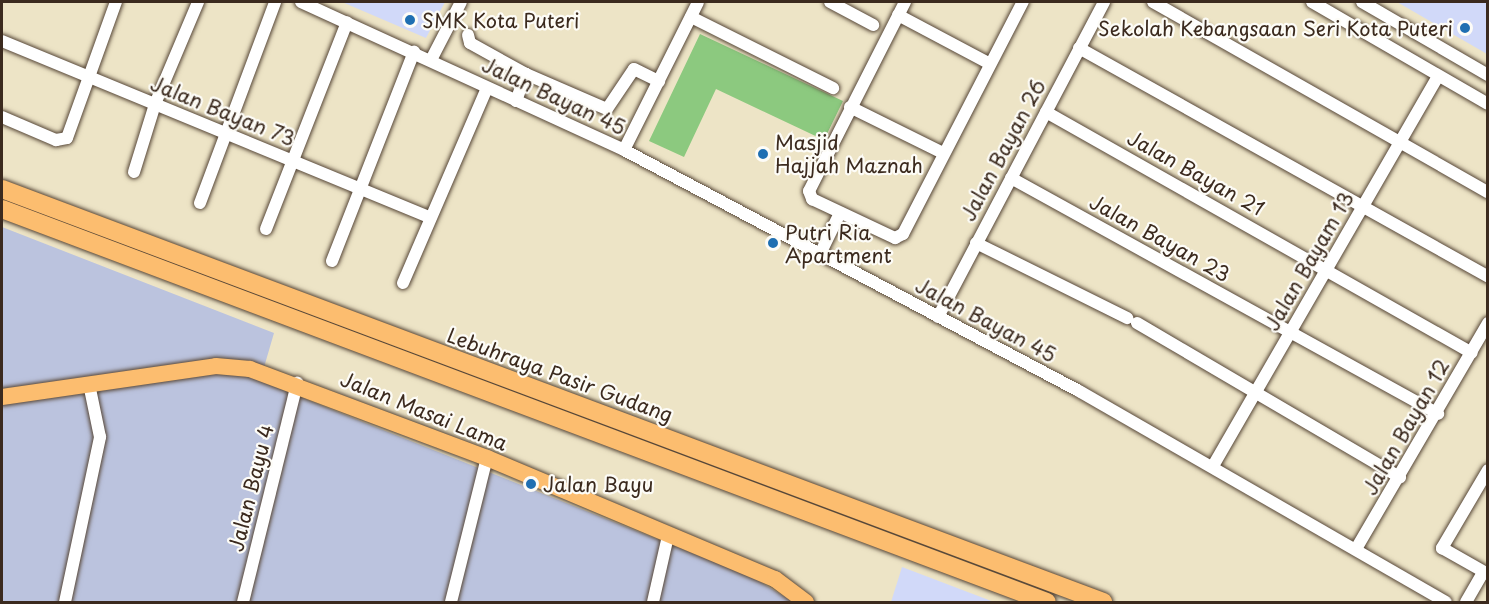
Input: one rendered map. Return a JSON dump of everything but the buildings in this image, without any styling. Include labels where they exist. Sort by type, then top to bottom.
[{"type":"highway","name":"Lebuhraya Pasir Gudang","points":[[6,189],[1103,603]]},
{"type":"highway","name":"Lebuhraya Pasir Gudang","points":[[2,209],[1047,603]]},
{"type":"main road","name":"Jalan Masai Lama","points":[[2,397],[216,366],[250,369],[297,383],[487,458],[668,536],[775,579],[806,603]]},
{"type":"street","points":[[134,172],[155,104],[198,2]]},
{"type":"street","points":[[200,203],[275,2]]},
{"type":"street","name":"Jalan Bayan 45","points":[[301,2],[624,150],[1213,466],[1446,603]]},
{"type":"street","points":[[431,60],[461,2]]},
{"type":"street","points":[[624,150],[698,2]]},
{"type":"street","points":[[830,2],[873,25]]},
{"type":"street","points":[[905,2],[850,107],[809,195],[840,213],[895,238],[903,234],[1023,2]]},
{"type":"street","name":"Jalan Bayan 26","points":[[938,317],[1104,2]]},
{"type":"street","points":[[1153,2],[1488,192]]},
{"type":"street","points":[[1312,2],[1488,104]]},
{"type":"street","points":[[1362,2],[1488,75]]},
{"type":"street","points":[[2,117],[62,141],[87,76],[111,3]]},
{"type":"street","points":[[898,15],[990,64]]},
{"type":"street","points":[[691,17],[833,88]]},
{"type":"street","points":[[266,229],[291,160],[347,22]]},
{"type":"street","points":[[468,35],[470,43],[526,74],[607,109],[634,69],[659,81]]},
{"type":"street","name":"Jalan Bayan 73","points":[[2,41],[430,217]]},
{"type":"street","points":[[1079,48],[1365,203],[1488,277]]},
{"type":"street","points":[[332,261],[358,188],[414,52]]},
{"type":"street","points":[[516,101],[526,74]]},
{"type":"street","name":"Jalan Bayam 13","points":[[1213,466],[1438,76]]},
{"type":"street","points":[[403,283],[487,88]]},
{"type":"street","points":[[850,107],[943,153]]},
{"type":"street","name":"Jalan Bayan 21","points":[[1046,112],[1328,267],[1472,353]]},
{"type":"street","name":"Jalan Bayan 23","points":[[1011,178],[1438,414]]},
{"type":"street","points":[[820,254],[840,213]]},
{"type":"street","points":[[976,243],[1132,321],[1400,477]]},
{"type":"street","name":"Jalan Bayan 12","points":[[1356,549],[1438,414],[1488,323]]},
{"type":"street","name":"Jalan Bayu 4","points":[[243,603],[297,383]]},
{"type":"street","points":[[65,603],[100,437],[89,384]]},
{"type":"street","points":[[451,603],[487,458]]},
{"type":"street","points":[[1466,603],[1486,573],[1442,548],[1488,470]]},
{"type":"street","points":[[653,603],[668,536]]},
{"type":"shaded area","name":"SMK Kota Puteri","points":[[342,2],[445,2],[426,38]]},
{"type":"shaded area","name":"Sekolah Kebangsaan Seri Kota Puteri","points":[[1397,2],[1487,2],[1487,54]]},
{"type":"shaded area","points":[[2,227],[274,333],[260,381],[752,577],[793,602],[2,602]]},
{"type":"shaded area","points":[[902,567],[994,602],[891,602]]},
{"type":"green space","points":[[700,34],[843,101],[824,140],[716,89],[684,157],[649,141]]},
{"type":"place","name":"SMK Kota Puteri","points":[[410,20]]},
{"type":"place","name":"Sekolah Kebangsaan Seri Kota Puteri","points":[[1465,28]]},
{"type":"place","name":"Masjid Hajjah Maznah","points":[[763,154]]},
{"type":"place","name":"Putri Ria Apartment","points":[[773,243]]},
{"type":"place","name":"Jalan Bayu","points":[[531,484]]}]
